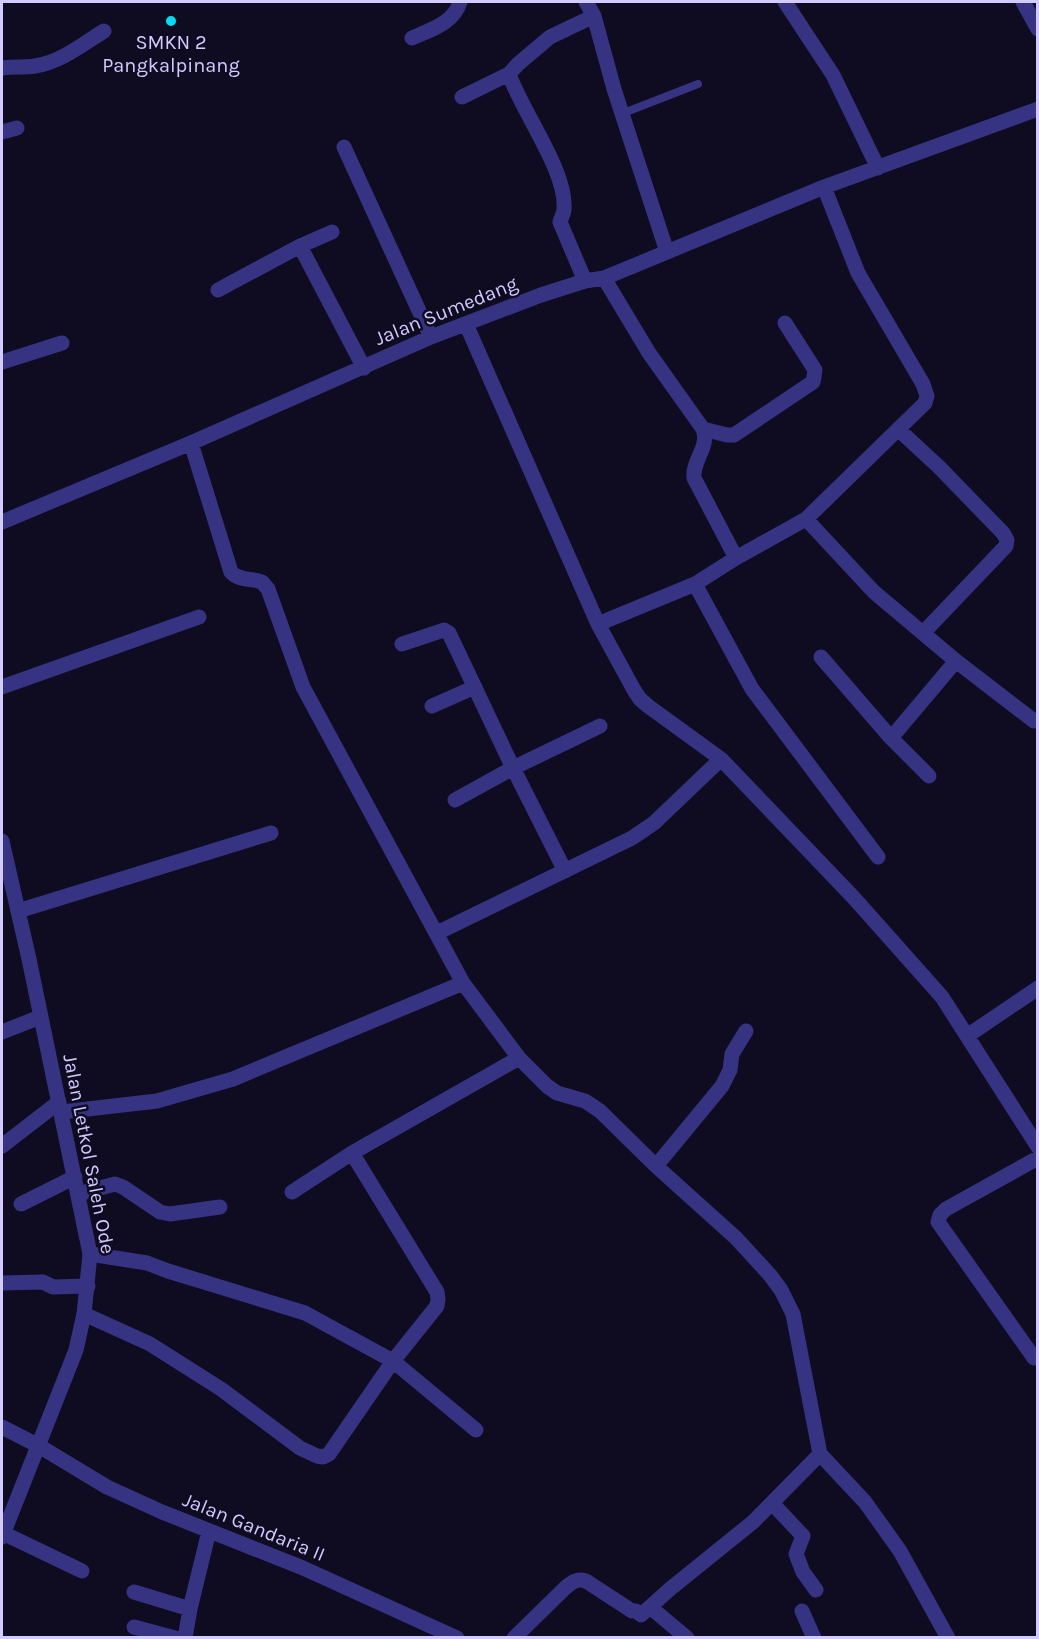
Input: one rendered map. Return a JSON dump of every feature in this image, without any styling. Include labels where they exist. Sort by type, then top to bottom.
[{"type":"street","points":[[412,38],[439,26],[456,13],[460,2]]},
{"type":"street","points":[[586,2],[594,16],[621,114],[667,252]]},
{"type":"street","points":[[785,2],[833,75],[878,168]]},
{"type":"street","points":[[1023,2],[1037,25]]},
{"type":"street","points":[[462,97],[509,74],[550,37],[594,16]]},
{"type":"street","points":[[2,68],[48,63],[105,31]]},
{"type":"street","points":[[509,74],[560,179],[564,210],[560,222],[585,281]]},
{"type":"street","name":"Jalan Sumedang","points":[[2,522],[191,443],[431,337],[541,295],[585,281],[604,278],[824,187],[1038,109]]},
{"type":"street","points":[[2,132],[17,128]]},
{"type":"street","points":[[344,147],[431,337]]},
{"type":"street","points":[[598,624],[695,584],[806,519],[925,403],[926,391],[858,273],[824,187]]},
{"type":"street","points":[[218,290],[300,246],[332,232]]},
{"type":"street","points":[[300,246],[364,368]]},
{"type":"street","points":[[604,278],[649,353],[703,429],[705,442],[695,466],[694,478],[736,558]]},
{"type":"street","points":[[703,429],[734,435],[813,382],[814,370],[785,323]]},
{"type":"street","points":[[466,324],[598,624],[640,699],[720,759],[854,898],[942,997],[1038,1146]]},
{"type":"street","points":[[2,362],[62,343]]},
{"type":"street","points":[[899,430],[939,467],[1003,533],[1007,540],[1006,546],[923,633]]},
{"type":"street","points":[[191,443],[231,572],[239,578],[262,582],[268,589],[303,687],[463,983],[519,1058],[547,1086],[557,1093],[585,1101],[600,1111],[656,1166],[736,1238],[770,1275],[781,1290],[793,1314],[820,1454],[865,1502],[900,1551],[948,1638]]},
{"type":"street","points":[[806,519],[874,592],[956,661],[1034,721],[1038,720]]},
{"type":"street","points":[[695,584],[752,689],[878,856]]},
{"type":"street","points":[[2,687],[199,617]]},
{"type":"street","points":[[402,644],[444,630],[449,633],[565,871]]},
{"type":"street","points":[[821,657],[891,738],[929,776]]},
{"type":"street","points":[[891,738],[956,661]]},
{"type":"street","points":[[432,706],[475,687]]},
{"type":"street","points":[[455,800],[513,768],[600,726]]},
{"type":"street","points":[[437,933],[632,838],[654,823],[720,759]]},
{"type":"street","points":[[18,911],[271,833]]},
{"type":"street","name":"Jalan Letkol Saleh Ode","points":[[2,841],[6,881],[18,911],[29,959],[90,1254],[84,1314],[76,1350],[2,1535]]},
{"type":"street","points":[[2,1146],[60,1107],[157,1101],[233,1079],[463,983]]},
{"type":"street","points":[[967,1035],[1038,988]]},
{"type":"street","points":[[2,1032],[40,1017]]},
{"type":"street","points":[[656,1166],[722,1086],[730,1070],[732,1054],[746,1031]]},
{"type":"street","points":[[292,1192],[352,1153],[519,1058]]},
{"type":"street","points":[[84,1314],[150,1344],[221,1389],[300,1448],[317,1456],[323,1457],[329,1454],[393,1361],[437,1306],[438,1299],[437,1292],[352,1153]]},
{"type":"street","points":[[1034,1358],[938,1222],[940,1215],[946,1209],[1038,1158]]},
{"type":"street","points":[[21,1204],[75,1178]]},
{"type":"street","points":[[78,1194],[115,1184],[159,1212],[170,1214],[220,1207]]},
{"type":"street","points":[[90,1254],[147,1263],[305,1313],[393,1361],[476,1430]]},
{"type":"street","points":[[2,1282],[43,1282],[57,1287],[88,1286]]},
{"type":"street","name":"Jalan Gandaria II","points":[[2,1427],[39,1446],[107,1487],[162,1512],[303,1568],[457,1638]]},
{"type":"street","points":[[514,1638],[565,1588],[580,1579],[640,1615],[753,1522],[820,1454]]},
{"type":"street","points":[[772,1503],[803,1536],[796,1554],[803,1572],[816,1590]]},
{"type":"street","points":[[185,1638],[209,1531]]},
{"type":"street","points":[[2,1535],[82,1571]]},
{"type":"street","points":[[134,1592],[190,1610]]},
{"type":"street","points":[[650,1607],[687,1638]]},
{"type":"street","points":[[802,1611],[814,1638]]},
{"type":"street","points":[[134,1627],[175,1638]]},
{"type":"lane","points":[[621,114],[698,84]]},
{"type":"place","name":"SMKN 2 Pangkalpinang","points":[[171,21]]}]
